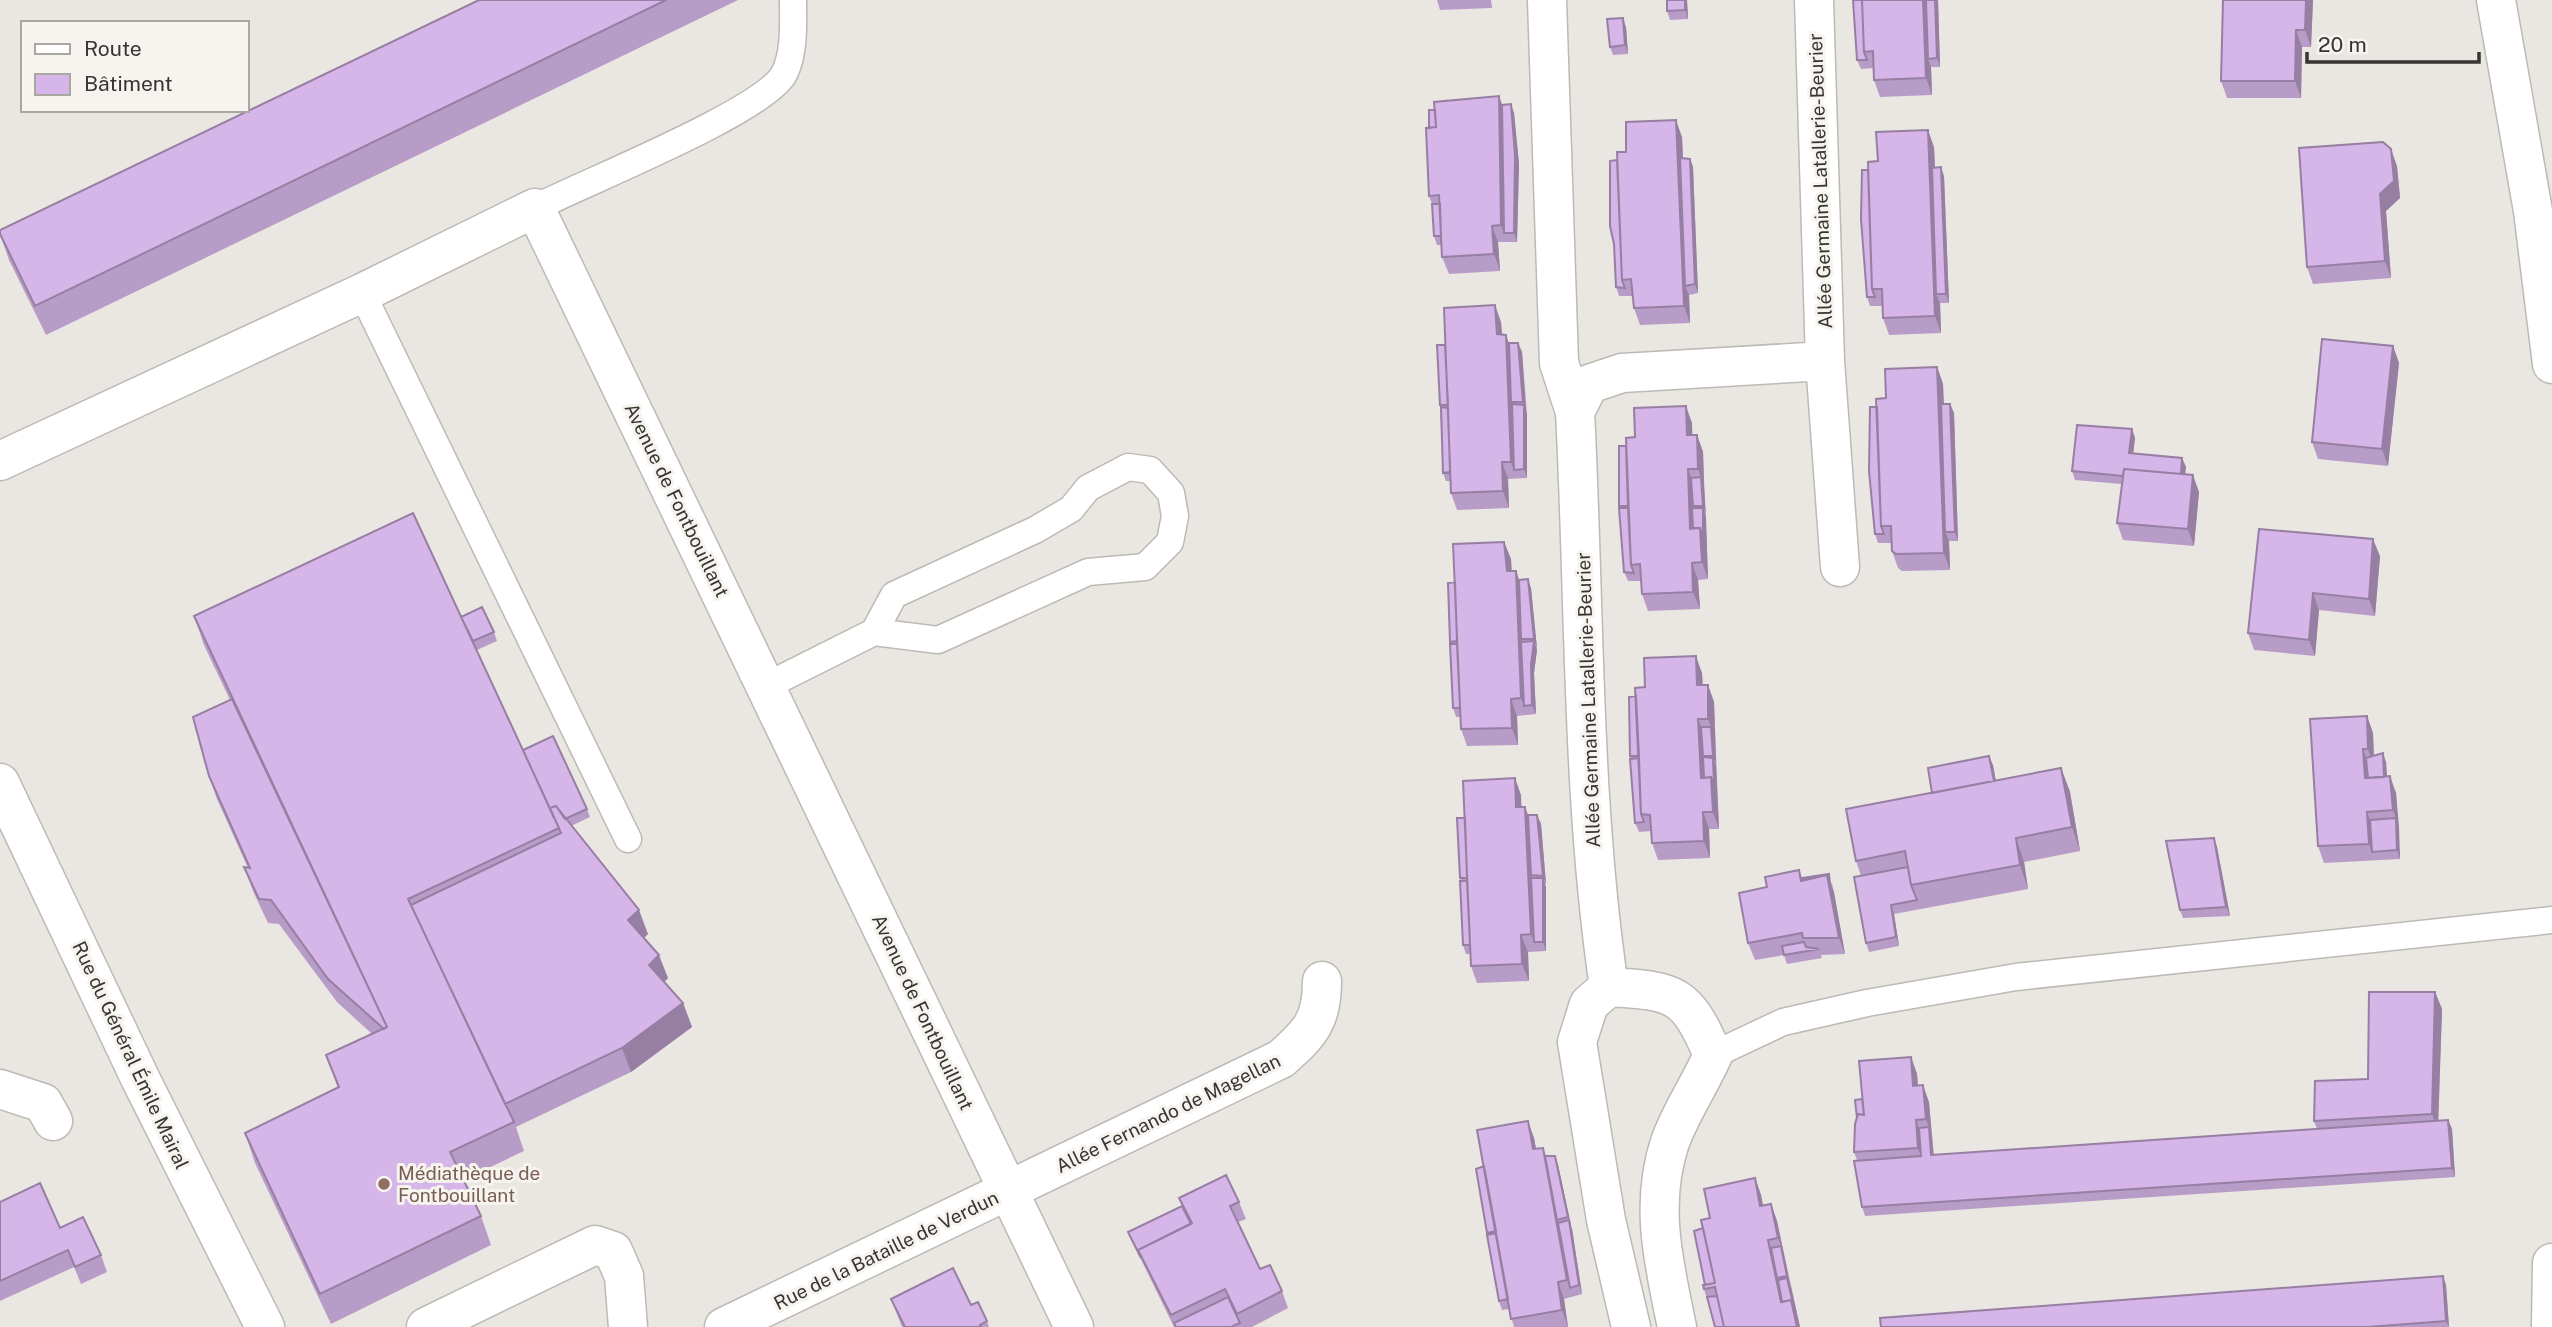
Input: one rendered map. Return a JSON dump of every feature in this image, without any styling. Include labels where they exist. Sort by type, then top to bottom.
[{"type":"street","name":"Allée Germaine Latallerie-Beurier","points":[[1547,0],[1559,363],[1575,412],[1588,772],[1600,924],[1609,987]]},
{"type":"street","name":"Allée Germaine Latallerie-Beurier","points":[[1814,0],[1825,361],[1840,567]]},
{"type":"street","points":[[2496,0],[2533,211],[2552,364]]},
{"type":"street","points":[[3,452],[362,293],[535,208]]},
{"type":"street","name":"Avenue de Fontbouillant","points":[[535,208],[1074,1327]]},
{"type":"street","points":[[1575,412],[1589,384],[1622,373],[1825,361]]},
{"type":"street","name":"Rue du Général Émile Mairal","points":[[0,783],[140,1078],[265,1327]]},
{"type":"street","name":"Allée Fernando de Magellan","points":[[1009,1191],[1280,1059],[1305,1038],[1322,1009],[1322,981]]},
{"type":"street","points":[[1631,1327],[1606,1220],[1577,1042],[1589,1004],[1609,987],[1660,990],[1687,1006],[1713,1055],[1671,1141],[1657,1198],[1659,1239],[1677,1327]]},
{"type":"street","points":[[0,1089],[43,1103],[53,1121]]},
{"type":"street","name":"Rue de la Bataille de Verdun","points":[[724,1327],[1009,1191]]},
{"type":"street","points":[[426,1327],[595,1245],[613,1251],[624,1276],[628,1327]]},
{"type":"street","points":[[2551,1327],[2552,1263]]},
{"type":"lane","points":[[535,208],[731,115],[766,94],[784,74],[792,42],[793,0]]},
{"type":"lane","points":[[362,293],[628,839]]},
{"type":"lane","points":[[766,685],[874,632],[938,640],[1088,572],[1144,567],[1170,542],[1175,516],[1171,493],[1150,470],[1128,467],[1088,488],[1071,509],[1035,530],[894,595],[874,632]]},
{"type":"lane","points":[[1713,1055],[1783,1023],[1867,1003],[2016,977],[2552,919]]},
{"type":"building","points":[[479,0],[666,0],[35,306],[0,230]]},
{"type":"building","points":[[1667,0],[1685,0],[1685,10],[1667,11]]},
{"type":"building","points":[[1853,0],[1862,0],[1864,52],[1867,60],[1857,60]]},
{"type":"building","points":[[1862,0],[1923,0],[1926,78],[1874,80],[1873,51],[1864,52]]},
{"type":"building","points":[[1926,0],[1935,0],[1937,58],[1928,59]]},
{"type":"building","points":[[2223,0],[2306,0],[2305,30],[2296,30],[2295,81],[2221,81]]},
{"type":"building","points":[[1623,18],[1625,45],[1610,47],[1607,19]]},
{"type":"building","points":[[1499,96],[1501,225],[1492,226],[1494,254],[1442,257],[1439,195],[1429,196],[1426,128],[1436,127],[1434,102]]},
{"type":"building","points":[[1511,104],[1515,155],[1514,233],[1504,233],[1502,105]]},
{"type":"building","points":[[1429,110],[1435,110],[1436,127],[1429,128]]},
{"type":"building","points":[[1676,120],[1684,306],[1634,308],[1631,279],[1622,280],[1617,152],[1626,152],[1626,122]]},
{"type":"building","points":[[1928,130],[1935,316],[1883,318],[1882,289],[1872,289],[1868,162],[1878,161],[1876,132]]},
{"type":"building","points":[[2383,142],[2391,149],[2394,181],[2380,194],[2385,261],[2307,267],[2299,148]]},
{"type":"building","points":[[1680,158],[1690,159],[1695,284],[1685,286]]},
{"type":"building","points":[[1617,160],[1622,280],[1625,288],[1616,287],[1614,244],[1610,226],[1610,161]]},
{"type":"building","points":[[1941,167],[1946,294],[1936,294],[1932,168]]},
{"type":"building","points":[[1862,170],[1868,170],[1872,289],[1875,297],[1867,297],[1861,219]]},
{"type":"building","points":[[1432,204],[1440,204],[1441,236],[1434,236]]},
{"type":"building","points":[[1495,305],[1497,334],[1506,335],[1511,462],[1502,462],[1503,491],[1451,493],[1444,308]]},
{"type":"building","points":[[2322,339],[2393,346],[2382,449],[2312,442]]},
{"type":"building","points":[[1509,343],[1518,343],[1523,402],[1511,402]]},
{"type":"building","points":[[1437,345],[1445,345],[1448,405],[1440,405]]},
{"type":"building","points":[[1937,367],[1944,553],[1896,554],[1892,551],[1891,526],[1881,526],[1876,399],[1886,398],[1885,369]]},
{"type":"building","points":[[1512,404],[1524,405],[1524,469],[1514,470]]},
{"type":"building","points":[[1941,404],[1950,404],[1955,532],[1945,532]]},
{"type":"building","points":[[1686,406],[1687,435],[1697,435],[1698,469],[1688,469],[1690,529],[1700,528],[1702,562],[1692,563],[1693,592],[1642,594],[1640,564],[1631,565],[1626,438],[1635,437],[1634,408]]},
{"type":"building","points":[[1441,407],[1448,408],[1450,472],[1443,473]]},
{"type":"building","points":[[1870,407],[1877,407],[1881,526],[1884,534],[1875,534],[1869,471]]},
{"type":"building","points":[[2077,425],[2132,429],[2129,453],[2182,458],[2181,474],[2124,469],[2123,476],[2072,471]]},
{"type":"building","points":[[1619,446],[1626,446],[1628,506],[1619,506]]},
{"type":"building","points":[[2124,469],[2193,475],[2188,529],[2117,523]]},
{"type":"building","points":[[1701,477],[1703,506],[1693,506],[1691,478]]},
{"type":"building","points":[[1619,508],[1628,508],[1631,565],[1634,573],[1624,572]]},
{"type":"building","points":[[1692,508],[1703,508],[1703,536],[1700,528],[1693,528]]},
{"type":"building","points":[[413,513],[559,828],[408,899],[514,1122],[450,1152],[481,1216],[320,1294],[245,1133],[339,1087],[326,1055],[387,1027],[194,616]]},
{"type":"building","points":[[2259,529],[2373,539],[2369,599],[2313,593],[2309,640],[2248,633]]},
{"type":"building","points":[[1504,542],[1507,571],[1516,571],[1521,698],[1511,699],[1512,728],[1461,729],[1453,544]]},
{"type":"building","points":[[1528,579],[1534,639],[1521,639],[1519,580]]},
{"type":"building","points":[[1455,582],[1457,641],[1450,642],[1448,583]]},
{"type":"building","points":[[482,607],[494,632],[473,641],[461,617]]},
{"type":"building","points":[[1534,641],[1531,665],[1532,705],[1524,706],[1521,642]]},
{"type":"building","points":[[1450,644],[1457,644],[1460,708],[1453,708]]},
{"type":"building","points":[[1696,656],[1697,685],[1708,685],[1708,719],[1698,719],[1701,778],[1711,777],[1713,812],[1703,812],[1704,841],[1652,843],[1650,815],[1641,814],[1635,688],[1645,687],[1644,658]]},
{"type":"building","points":[[1636,696],[1639,756],[1630,756],[1629,697]]},
{"type":"building","points":[[232,699],[387,1027],[384,1029],[328,979],[271,900],[259,899],[244,867],[250,868],[209,776],[193,717]]},
{"type":"building","points":[[2367,716],[2368,749],[2363,749],[2365,778],[2390,776],[2393,810],[2367,812],[2369,844],[2318,846],[2310,719]]},
{"type":"building","points":[[1701,727],[1711,727],[1713,756],[1703,756]]},
{"type":"building","points":[[553,736],[587,809],[565,819],[556,806],[550,808],[554,818],[523,750]]},
{"type":"building","points":[[2383,753],[2384,777],[2368,778],[2366,758]]},
{"type":"building","points":[[1989,756],[1994,781],[1932,793],[1928,768]]},
{"type":"building","points":[[1703,757],[1713,758],[1714,785],[1711,777],[1704,778]]},
{"type":"building","points":[[1639,758],[1641,814],[1644,822],[1635,823],[1630,759]]},
{"type":"building","points":[[2061,768],[2072,827],[2016,838],[2020,865],[1911,885],[1905,851],[1856,861],[1846,809]]},
{"type":"building","points":[[1515,778],[1516,807],[1525,807],[1531,934],[1521,935],[1522,964],[1471,966],[1463,781]]},
{"type":"building","points":[[556,806],[639,910],[628,920],[659,955],[649,965],[683,1003],[622,1048],[505,1104],[411,905],[561,833],[550,808]]},
{"type":"building","points":[[1528,815],[1537,815],[1543,876],[1531,875]]},
{"type":"building","points":[[1457,818],[1465,818],[1467,878],[1460,878]]},
{"type":"building","points":[[2396,818],[2397,850],[2372,852],[2370,820]]},
{"type":"building","points":[[2214,838],[2226,907],[2180,910],[2166,841]]},
{"type":"building","points":[[1908,867],[1917,900],[1891,905],[1896,937],[1866,943],[1854,877]]},
{"type":"building","points":[[1799,870],[1801,881],[1827,875],[1839,938],[1803,938],[1802,933],[1748,943],[1739,893],[1767,887],[1765,877]]},
{"type":"building","points":[[1829,874],[1830,883],[1827,875],[1803,880],[1802,878]]},
{"type":"building","points":[[1531,878],[1543,878],[1543,942],[1534,942]]},
{"type":"building","points":[[1460,881],[1467,881],[1470,945],[1463,945]]},
{"type":"building","points":[[1804,942],[1806,947],[1819,949],[1784,955],[1782,946]]},
{"type":"building","points":[[2369,992],[2435,992],[2432,1114],[2314,1121],[2315,1081],[2368,1079]]},
{"type":"building","points":[[1911,1057],[1913,1086],[1923,1085],[1926,1119],[1916,1120],[1918,1148],[1854,1152],[1855,1124],[1858,1114],[1864,1115],[1859,1061]]},
{"type":"building","points":[[1862,1099],[1864,1115],[1858,1114],[1857,1118],[1855,1100]]},
{"type":"building","points":[[2448,1120],[2452,1168],[1862,1207],[1854,1161],[1921,1156],[1919,1128],[1929,1127],[1931,1155]]},
{"type":"building","points":[[1528,1121],[1533,1149],[1543,1148],[1567,1280],[1558,1282],[1562,1310],[1511,1319],[1477,1130]]},
{"type":"building","points":[[1545,1156],[1555,1156],[1568,1217],[1557,1220]]},
{"type":"building","points":[[1484,1166],[1496,1231],[1487,1233],[1476,1169]]},
{"type":"building","points":[[1226,1175],[1239,1202],[1230,1206],[1260,1269],[1270,1265],[1282,1291],[1237,1314],[1225,1289],[1171,1315],[1138,1250],[1192,1223],[1179,1198]]},
{"type":"building","points":[[1755,1178],[1760,1206],[1771,1204],[1778,1238],[1768,1240],[1781,1302],[1791,1300],[1797,1327],[1724,1327],[1715,1287],[1704,1289],[1703,1285],[1715,1283],[1701,1220],[1710,1218],[1704,1189]]},
{"type":"building","points":[[40,1183],[60,1228],[83,1217],[101,1255],[75,1267],[68,1250],[0,1281],[0,1202]]},
{"type":"building","points":[[1182,1206],[1191,1224],[1138,1250],[1141,1258],[1128,1232]]},
{"type":"building","points":[[1569,1220],[1579,1285],[1570,1288],[1558,1223]]},
{"type":"building","points":[[1703,1228],[1715,1283],[1705,1285],[1694,1231]]},
{"type":"building","points":[[1496,1233],[1508,1299],[1499,1301],[1487,1235]]},
{"type":"building","points":[[1781,1246],[1787,1276],[1777,1278],[1771,1248]]},
{"type":"building","points":[[953,1268],[971,1305],[978,1302],[987,1321],[980,1325],[981,1327],[905,1327],[891,1299]]},
{"type":"building","points":[[2443,1276],[2446,1321],[2368,1327],[1881,1327],[1880,1318]]},
{"type":"building","points":[[1787,1278],[1794,1308],[1791,1300],[1782,1302],[1778,1280]]},
{"type":"building","points":[[1717,1296],[1724,1327],[1715,1327],[1707,1297]]},
{"type":"building","points":[[1228,1297],[1240,1323],[1231,1327],[1176,1327],[1174,1323]]},
{"type":"place","name":"Médiathèque de Fontbouillant","points":[[384,1184]]}]
